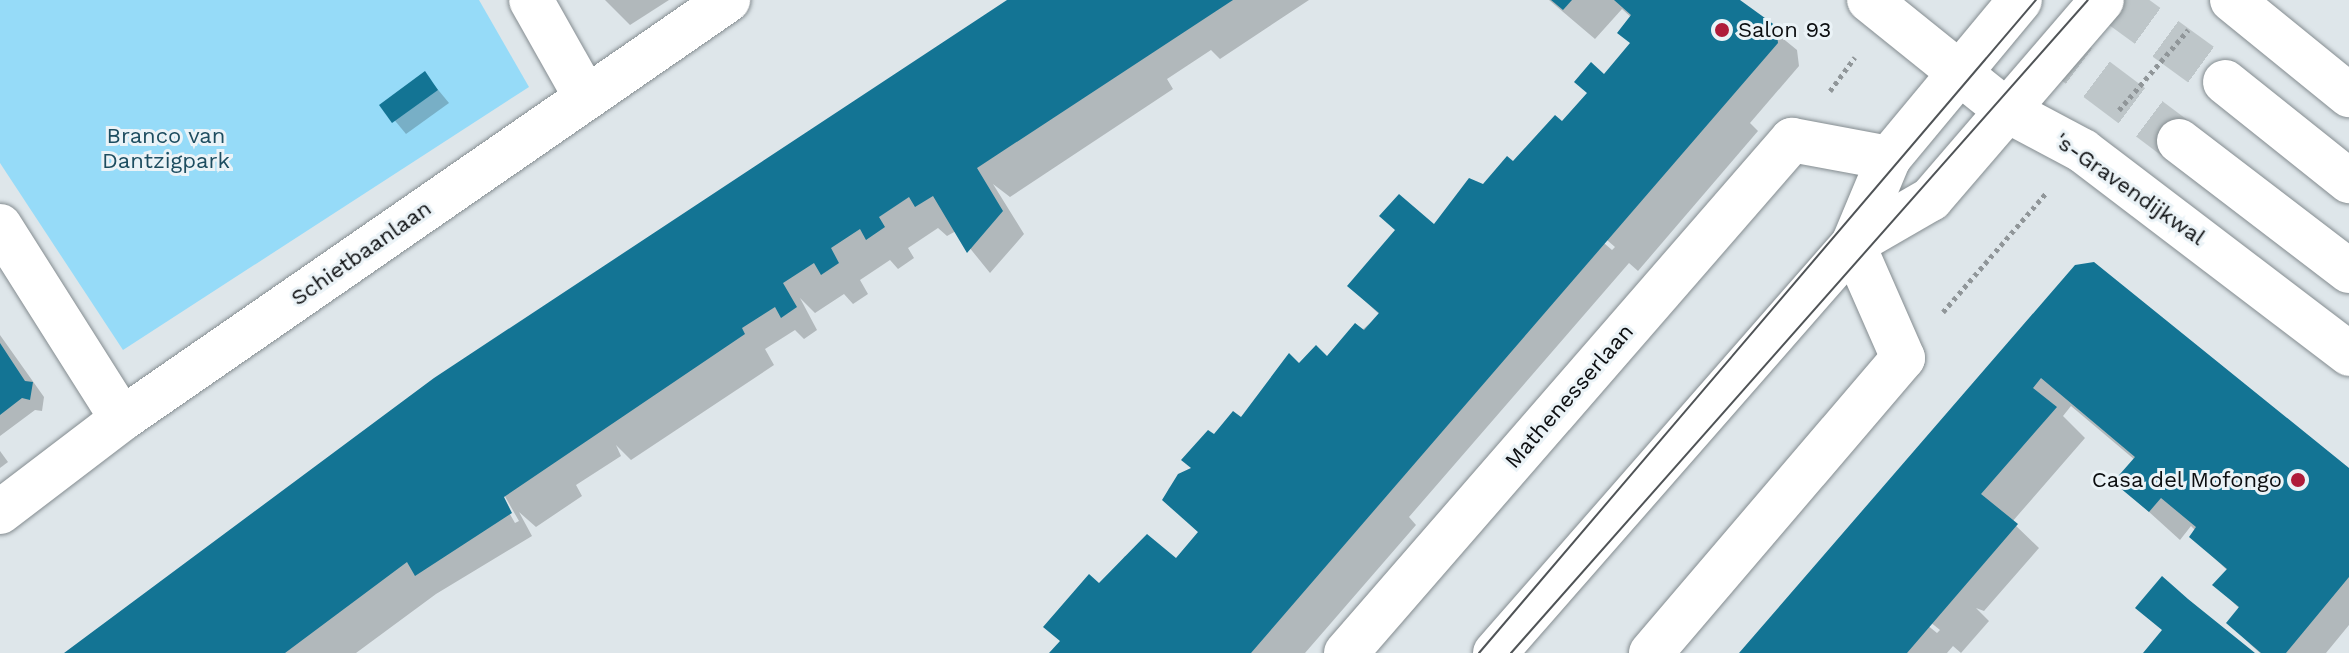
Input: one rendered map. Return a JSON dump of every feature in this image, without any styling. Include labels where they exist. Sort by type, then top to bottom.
[{"type":"street","points":[[531,0],[585,96]]},
{"type":"street","name":"Schietbaanlaan","points":[[0,512],[122,419],[728,0]]},
{"type":"street","points":[[1495,653],[1853,244],[1889,158],[2020,0]]},
{"type":"street","points":[[1853,244],[1931,199],[2102,0]]},
{"type":"street","points":[[2232,0],[2349,95]]},
{"type":"street","name":"'s-Gravendijkwal","points":[[1878,8],[2006,110],[2083,151],[2349,354]]},
{"type":"street","points":[[2225,82],[2349,181]]},
{"type":"street","points":[[1792,140],[1889,158]]},
{"type":"street","name":"Mathenesserlaan","points":[[1346,653],[1792,140]]},
{"type":"street","points":[[2179,141],[2349,271]]},
{"type":"street","points":[[0,226],[122,419]]},
{"type":"street","points":[[1651,653],[1903,358],[1853,244]]},
{"type":"path","points":[[1792,140],[1878,8]]},
{"type":"green space","name":"Branco van Dantzigpark","points":[[0,0],[479,0],[529,87],[123,350],[0,163]]},
{"type":"building","points":[[1007,0],[1233,0],[977,168],[1003,211],[967,253],[933,196],[915,207],[909,197],[879,217],[885,227],[866,240],[860,229],[831,248],[839,263],[821,275],[814,263],[783,283],[797,307],[781,318],[775,307],[742,328],[745,334],[504,497],[512,513],[415,576],[407,562],[285,653],[64,653],[434,378]]},
{"type":"building","points":[[1551,0],[1572,0],[1563,10]]},
{"type":"building","points":[[1614,0],[1740,0],[1776,26],[1778,43],[1251,653],[1049,653],[1060,641],[1043,627],[1089,574],[1099,583],[1147,534],[1176,558],[1198,532],[1162,500],[1178,474],[1191,468],[1181,460],[1208,430],[1214,434],[1233,411],[1241,417],[1289,353],[1299,363],[1316,345],[1327,356],[1355,323],[1364,330],[1379,313],[1347,286],[1395,230],[1379,216],[1399,194],[1434,224],[1469,178],[1483,184],[1507,156],[1513,161],[1555,115],[1562,121],[1587,93],[1574,82],[1591,62],[1604,74],[1630,43],[1617,33],[1631,15]]},
{"type":"building","points":[[425,71],[438,90],[392,123],[379,105]]},
{"type":"building","points":[[2094,262],[2349,468],[2349,577],[2286,653],[2261,653],[2226,623],[2239,607],[2212,585],[2227,569],[2189,537],[2196,527],[2161,498],[2149,512],[2113,482],[2135,457],[2041,378],[2033,388],[2057,407],[1981,494],[2018,524],[1907,653],[1739,653],[2075,265]]},
{"type":"building","points":[[0,343],[25,381],[33,382],[30,400],[22,398],[0,415]]},
{"type":"building","points":[[2162,576],[2255,653],[2143,653],[2162,630],[2135,608]]},
{"type":"tunnel","points":[[1991,0],[2179,141]]},
{"type":"tunnel","points":[[2112,0],[2225,82]]},
{"type":"tram line","points":[[1479,653],[2036,0]]},
{"type":"tram line","points":[[1511,653],[2088,0]]},
{"type":"place","name":"Salon 93","points":[[1722,30]]},
{"type":"place","name":"Casa del Mofongo","points":[[2298,480]]}]
